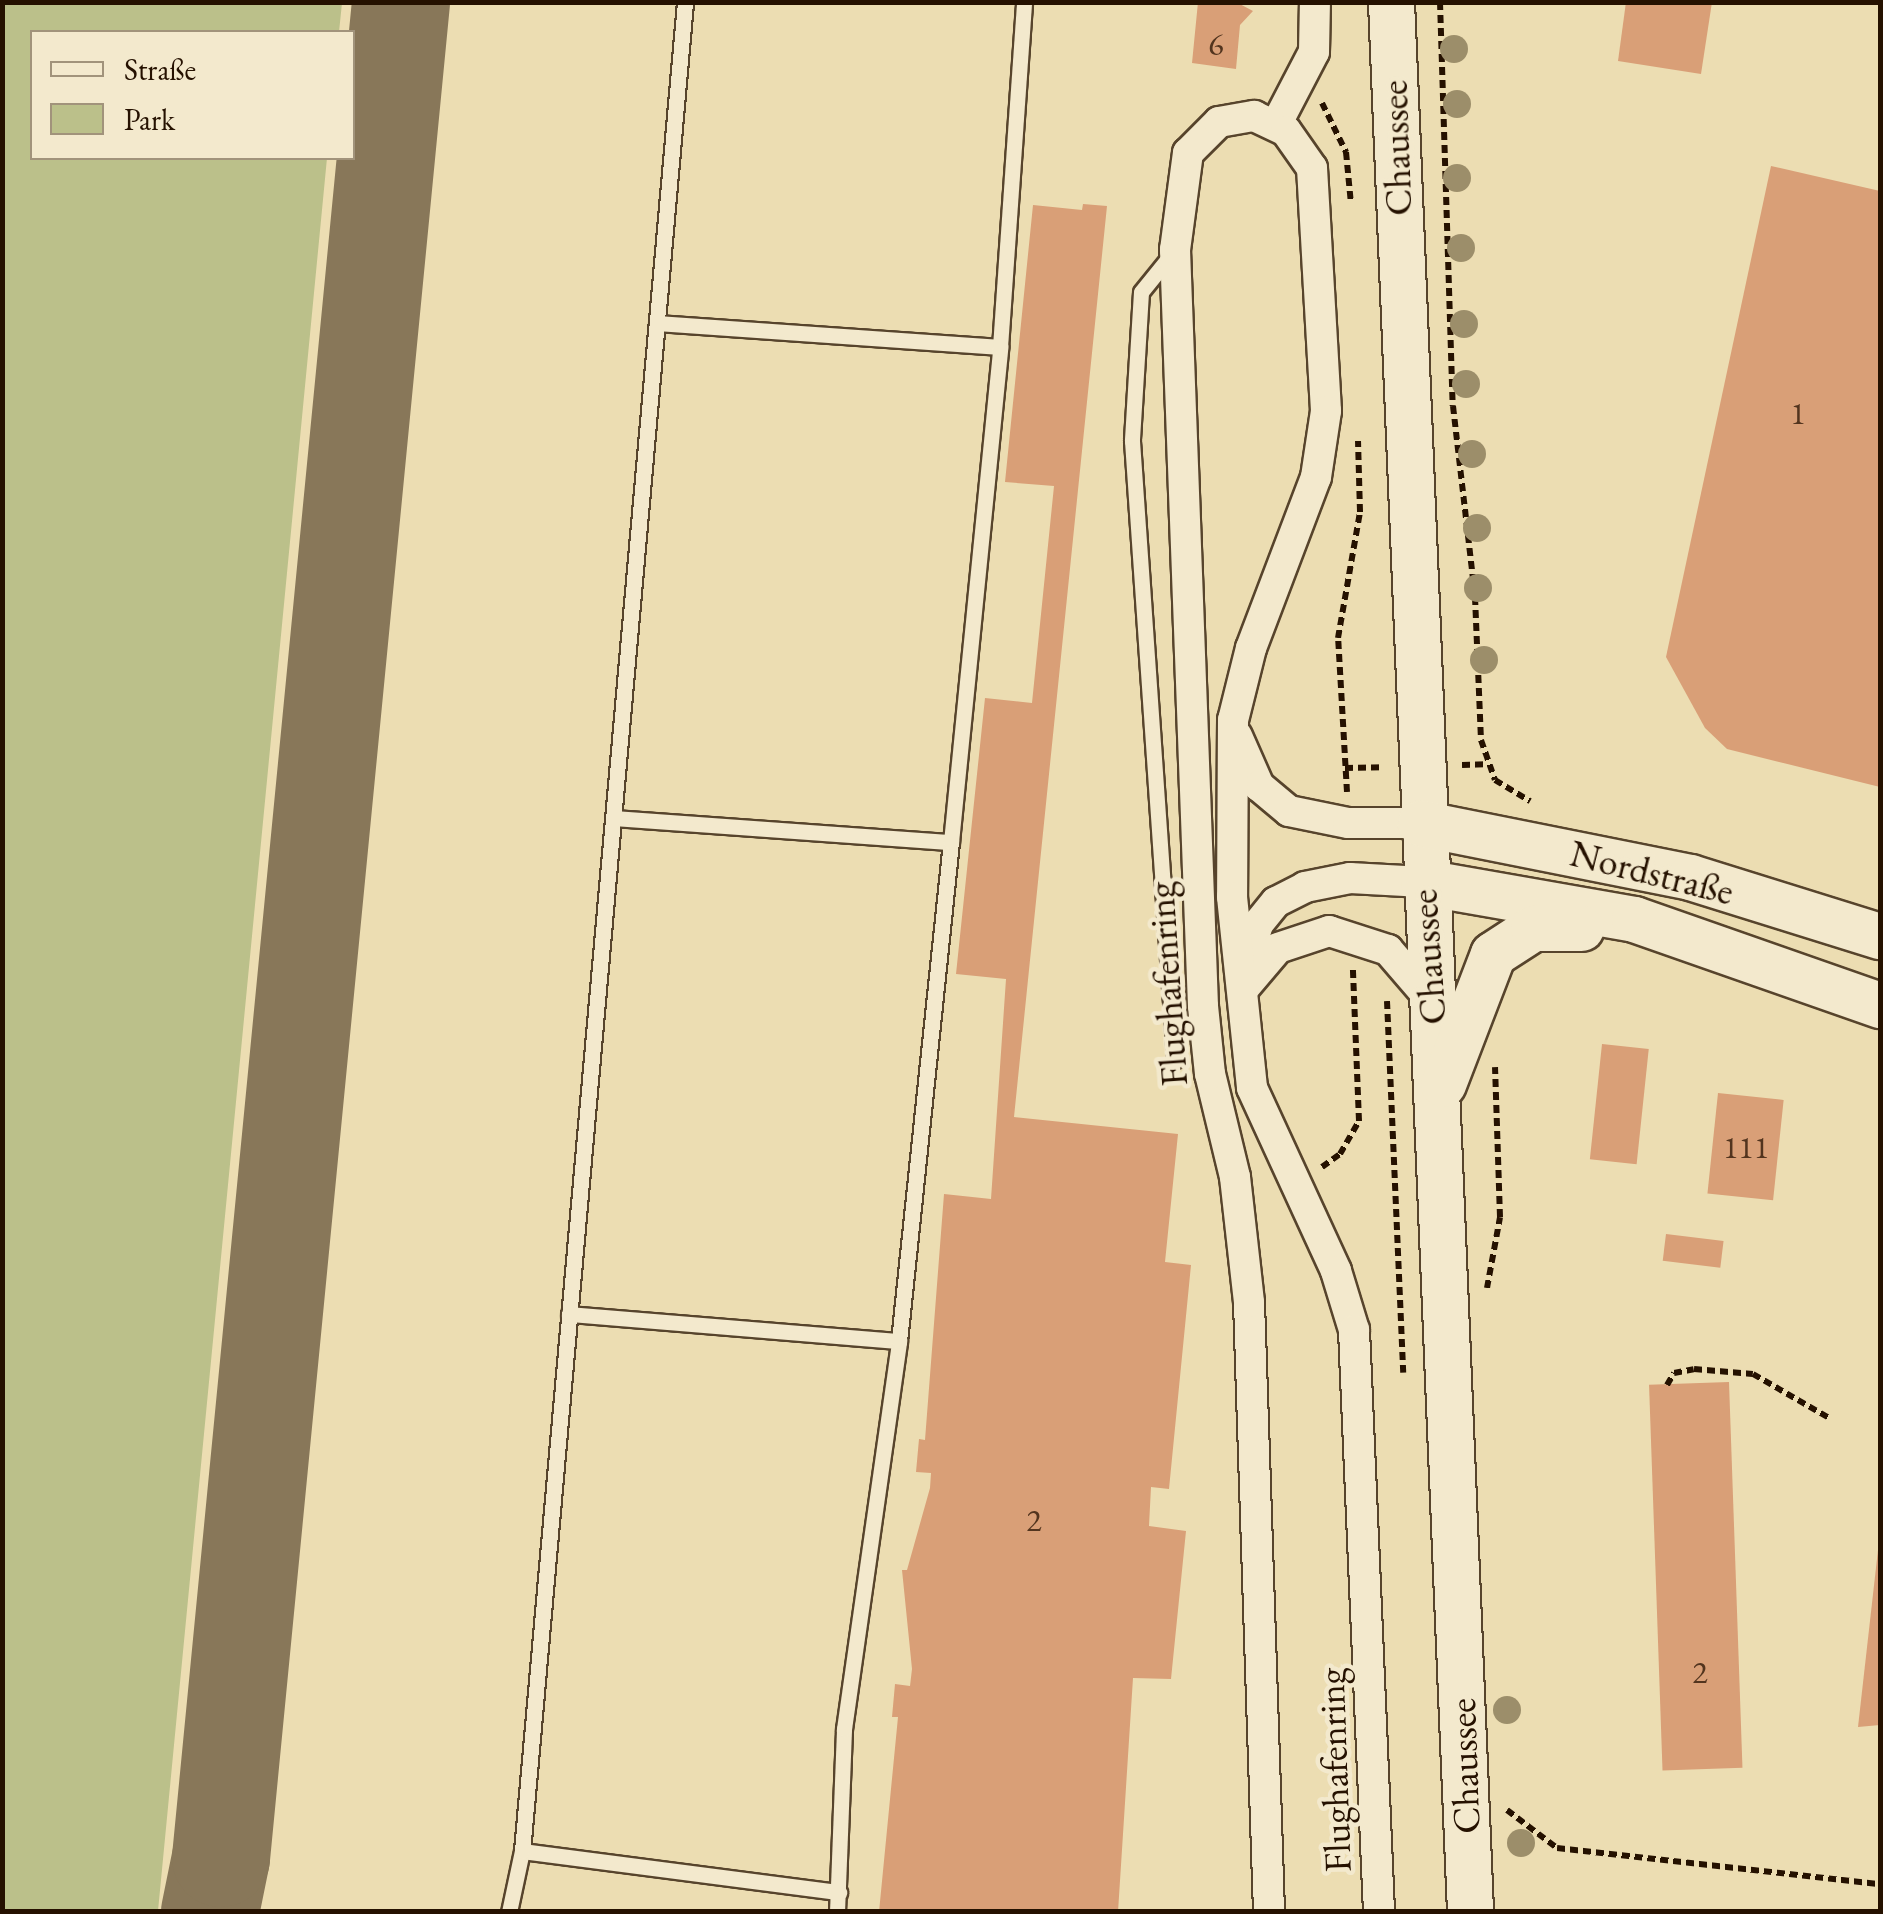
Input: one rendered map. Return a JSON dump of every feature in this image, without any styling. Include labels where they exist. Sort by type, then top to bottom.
[{"type":"main road","name":"Chaussee","points":[[1391,2],[1420,823],[1437,1097],[1470,1912]]},
{"type":"main road","name":"Nordstraße","points":[[1420,823],[1690,877],[1880,936]]},
{"type":"main road","name":"Nordstraße","points":[[1423,882],[1596,910],[1880,1006]]},
{"type":"main road","name":"Nordstraße","points":[[1437,1097],[1482,971],[1518,934],[1569,926],[1702,945]]},
{"type":"street","points":[[1278,123],[1314,52],[1315,2]]},
{"type":"street","name":"Flughafenring","points":[[1268,1912],[1249,1302],[1235,1176],[1210,1074],[1203,1006],[1175,250],[1182,169],[1197,141],[1235,116],[1278,123],[1307,155],[1317,191],[1324,444],[1251,648],[1233,720],[1232,896],[1252,1088],[1336,1271],[1354,1330],[1379,1912]]},
{"type":"street","points":[[1233,720],[1248,770],[1289,811],[1348,822],[1420,823]]},
{"type":"street","name":"Flughafenring","points":[[1244,988],[1248,950],[1276,902],[1338,880],[1423,882]]},
{"type":"street","name":"Flughafenring","points":[[1244,988],[1293,938],[1329,932],[1352,936],[1402,960],[1431,1000]]},
{"type":"lane","points":[[509,1912],[522,1851],[685,2]]},
{"type":"lane","points":[[838,1912],[844,1729],[899,1341],[1000,347],[1024,2]]},
{"type":"lane","points":[[1175,250],[1141,292],[1132,441],[1176,1061]]},
{"type":"lane","points":[[657,324],[1000,347]]},
{"type":"lane","points":[[614,818],[951,842]]},
{"type":"lane","points":[[570,1314],[899,1341]]},
{"type":"lane","points":[[522,1851],[838,1892]]},
{"type":"path","points":[[1440,2],[1453,406],[1474,596],[1481,740],[1485,764],[1513,794]]},
{"type":"path","points":[[1310,1173],[1340,1154],[1359,1121],[1352,936]]},
{"type":"path","points":[[1486,1306],[1500,1218],[1494,1048]]},
{"type":"path","points":[[1667,1385],[1674,1373],[1694,1369],[1752,1374],[1831,1419]]},
{"type":"path","points":[[1506,1790],[1507,1810],[1557,1848],[1880,1884]]},
{"type":"green space","points":[[3,2],[342,3],[339,30],[30,30],[30,160],[327,160],[158,1911],[3,1911]]},
{"type":"building","points":[[1198,2],[1236,2],[1253,11],[1240,25],[1236,69],[1192,63]]},
{"type":"building","points":[[1626,2],[1712,2],[1701,74],[1618,61]]},
{"type":"building","points":[[1771,166],[1880,191],[1880,787],[1727,749],[1705,728],[1666,657]]},
{"type":"building","points":[[1083,204],[1107,206],[1014,1117],[1178,1134],[1165,1262],[1191,1265],[1169,1489],[1151,1487],[1149,1526],[1186,1531],[1171,1679],[1133,1678],[1118,1912],[879,1912],[898,1717],[892,1717],[895,1684],[910,1686],[912,1669],[902,1570],[907,1570],[930,1488],[931,1473],[916,1472],[919,1439],[925,1440],[944,1194],[991,1199],[1006,979],[956,974],[985,698],[1032,703],[1054,486],[1005,482],[1033,205],[1082,210]]},
{"type":"building","points":[[1602,1044],[1649,1049],[1637,1164],[1590,1159]]},
{"type":"building","points":[[1718,1093],[1784,1100],[1773,1200],[1707,1193]]},
{"type":"building","points":[[1666,1234],[1724,1241],[1720,1268],[1663,1261]]},
{"type":"building","points":[[1729,1382],[1742,1768],[1663,1771],[1649,1385]]},
{"type":"building","points":[[1878,1550],[1880,1725],[1858,1727]]},
{"type":"taxiway","points":[[210,1912],[221,1858],[401,2]]}]
